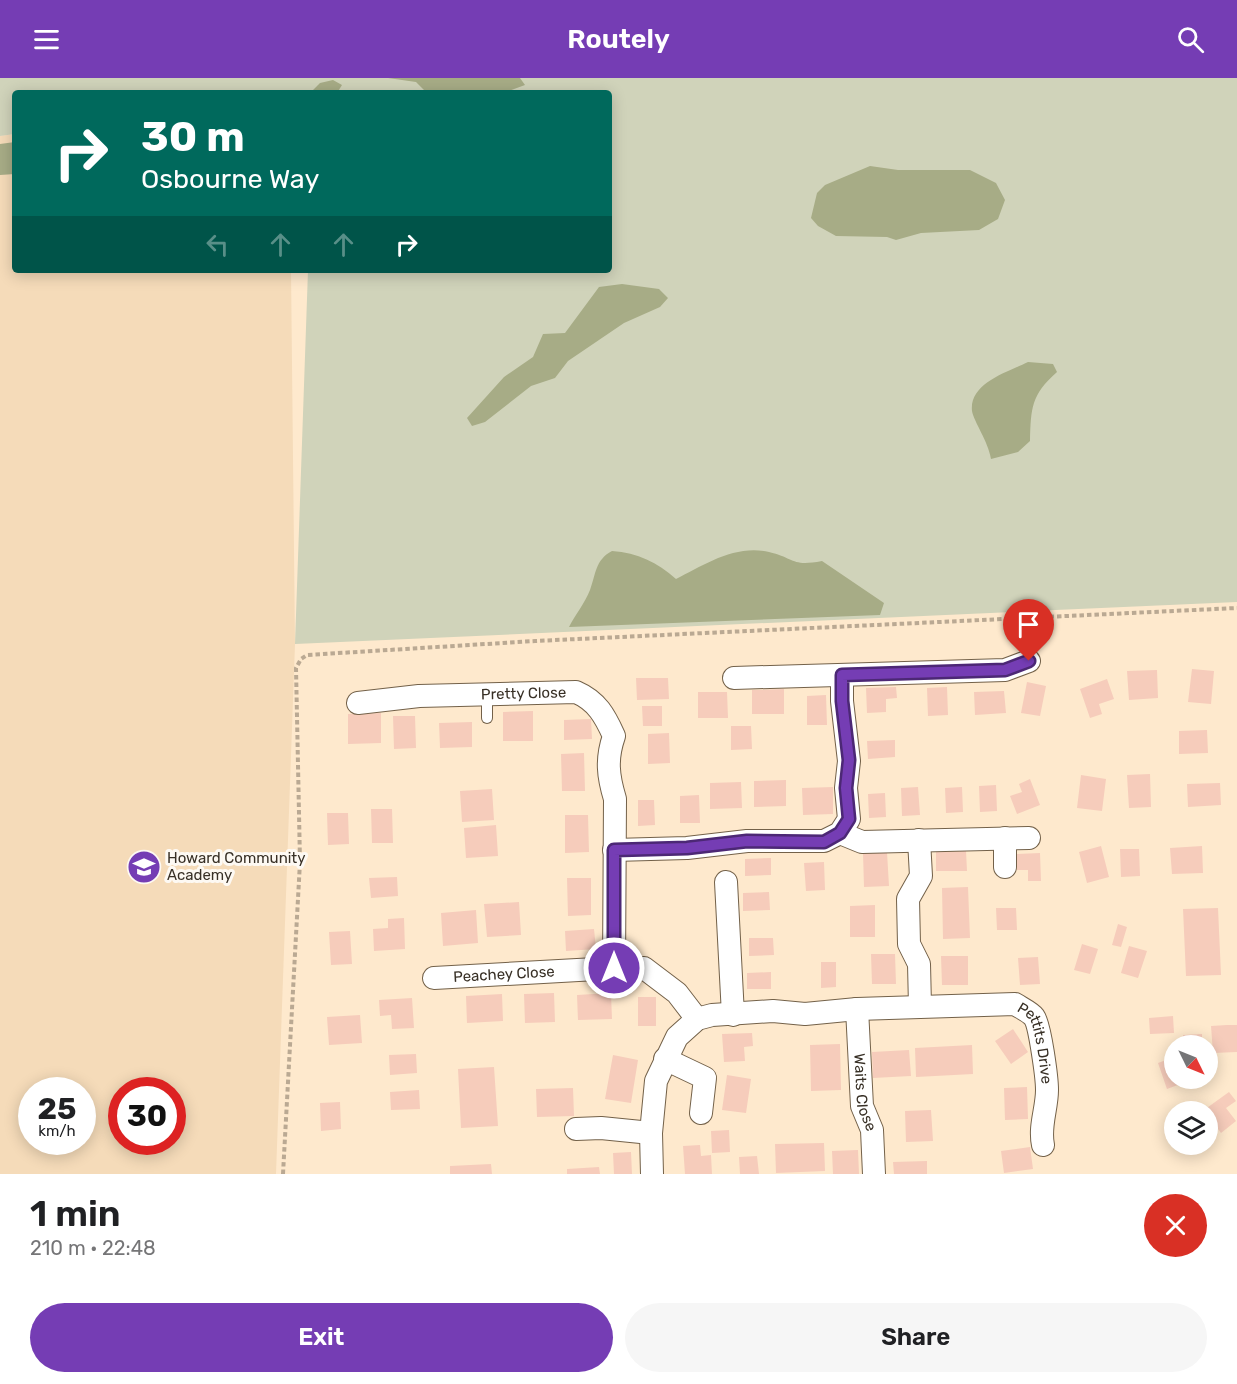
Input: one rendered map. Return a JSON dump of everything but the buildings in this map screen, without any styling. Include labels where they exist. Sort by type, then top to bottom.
[{"type":"street","points":[[734,678],[1005,670],[1029,661]]},
{"type":"street","points":[[614,850],[687,848],[747,841],[824,842],[840,833],[849,819],[846,788],[849,760],[842,701],[842,675]]},
{"type":"street","name":"Pretty Close","points":[[358,703],[418,696],[576,692],[588,697],[604,713],[614,736],[608,754],[608,775],[615,799],[614,968]]},
{"type":"street","points":[[840,833],[862,842],[1029,838]]},
{"type":"street","points":[[1005,838],[1005,867]]},
{"type":"street","points":[[920,840],[921,876],[908,899],[909,944],[919,964],[920,1006]]},
{"type":"street","points":[[726,882],[733,1015]]},
{"type":"street","name":"Peachey Close","points":[[434,978],[644,968],[677,993],[697,1019]]},
{"type":"street","name":"Pettits Drive","points":[[697,1019],[712,1015],[773,1011],[805,1014],[856,1009],[1015,1004],[1035,1018],[1042,1041],[1042,1065],[1047,1090],[1040,1133],[1042,1145]]},
{"type":"street","name":"Waits Close","points":[[856,1009],[862,1106],[872,1130],[874,1174]]},
{"type":"street","points":[[652,1174],[651,1133],[656,1081],[677,1037],[697,1019]]},
{"type":"street","points":[[665,1059],[705,1078],[701,1113]]},
{"type":"street","points":[[576,1129],[601,1128],[651,1133]]},
{"type":"lane","points":[[487,696],[488,718]]},
{"type":"path","points":[[283,1174],[300,862],[296,668],[301,659],[307,655],[535,641],[1237,608]]},
{"type":"shaded area","name":"Howard Community Academy","points":[[12,134],[12,273],[291,273],[295,644],[276,1174],[0,1174],[0,136]]},
{"type":"green space","points":[[0,78],[1237,78],[1237,602],[295,644],[308,273],[612,273],[612,90],[12,90],[12,134],[0,136]]},
{"type":"green space","points":[[388,78],[520,78],[525,85],[511,90],[424,90],[416,82]]},
{"type":"green space","points":[[333,80],[342,85],[339,90],[313,90],[320,83]]},
{"type":"green space","points":[[12,142],[12,174],[0,175],[0,144]]},
{"type":"green space","points":[[870,166],[898,170],[970,170],[996,183],[1005,200],[998,219],[979,230],[921,233],[896,240],[887,237],[836,236],[818,226],[811,218],[817,193],[825,185]]},
{"type":"green space","points":[[622,284],[659,289],[668,298],[660,307],[624,323],[568,361],[555,378],[531,386],[485,422],[472,426],[467,418],[504,377],[533,357],[543,334],[565,333],[599,287]]},
{"type":"green space","points":[[1028,362],[1053,364],[1057,372],[1037,395],[1032,411],[1030,441],[1018,452],[991,459],[973,415],[973,401],[983,386],[991,380]]},
{"type":"green space","points":[[612,551],[647,559],[676,579],[720,557],[744,551],[769,552],[804,563],[822,561],[884,603],[880,615],[569,627],[588,595],[599,563]]},
{"type":"place","name":"Howard Community Academy","points":[[144,867]]},
{"type":"route","points":[[614,968],[614,850],[687,848],[747,841],[824,842],[840,833],[849,819],[846,788],[849,760],[842,701],[842,675],[1005,670],[1029,661]]}]
